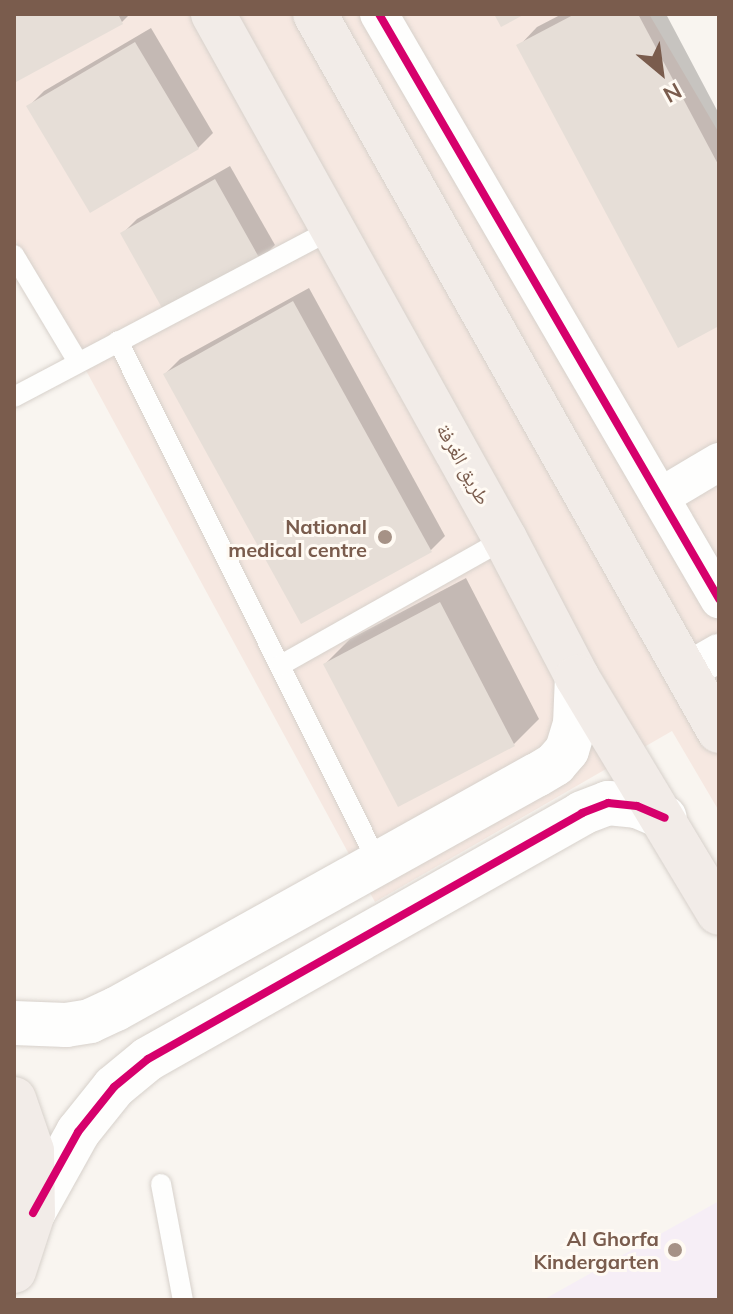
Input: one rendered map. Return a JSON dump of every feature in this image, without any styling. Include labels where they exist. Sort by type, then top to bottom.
[{"type":"highway","name":"طريق الغرفة","points":[[213,14],[505,539],[577,677],[665,818],[719,913]]},
{"type":"highway","points":[[315,14],[702,662],[719,731]]},
{"type":"highway","points":[[14,1099],[32,1151],[33,1213],[15,1280]]},
{"type":"street","points":[[379,14],[719,599]]},
{"type":"street","points":[[660,497],[719,462]]},
{"type":"street","points":[[14,1023],[66,1025],[90,1021],[116,1009],[555,764],[567,750],[575,724],[577,677]]},
{"type":"street","points":[[33,1213],[78,1132],[114,1087],[148,1059],[582,813],[608,803],[637,806],[665,818]]},
{"type":"lane","points":[[14,397],[333,229]]},
{"type":"lane","points":[[14,255],[78,362]]},
{"type":"lane","points":[[118,341],[378,863]]},
{"type":"lane","points":[[281,665],[505,539]]},
{"type":"lane","points":[[161,1184],[183,1300]]},
{"type":"shaded area","points":[[14,14],[649,14],[719,133],[719,811],[672,731],[375,902],[14,238]]},
{"type":"shaded area","name":"Al Ghorfa Kindergarten","points":[[719,1201],[719,1300],[543,1300]]},
{"type":"building","points":[[14,14],[118,14],[123,24],[16,82]]},
{"type":"building","points":[[494,14],[525,14],[501,27]]},
{"type":"building","points":[[575,14],[638,14],[719,166],[719,326],[678,348],[516,45]]},
{"type":"building","points":[[135,42],[199,149],[90,213],[26,106]]},
{"type":"building","points":[[215,179],[261,261],[166,315],[120,233]]},
{"type":"building","points":[[293,301],[432,552],[301,624],[163,374]]},
{"type":"building","points":[[440,602],[515,746],[398,807],[323,664]]},
{"type":"cycle path","points":[[379,14],[719,599]]},
{"type":"cycle path","points":[[33,1213],[78,1132],[114,1087],[148,1059],[582,813],[608,803],[637,806],[665,818]]},
{"type":"place","name":"National medical centre","points":[[385,537]]},
{"type":"place","name":"Al Ghorfa Kindergarten","points":[[675,1250]]}]
